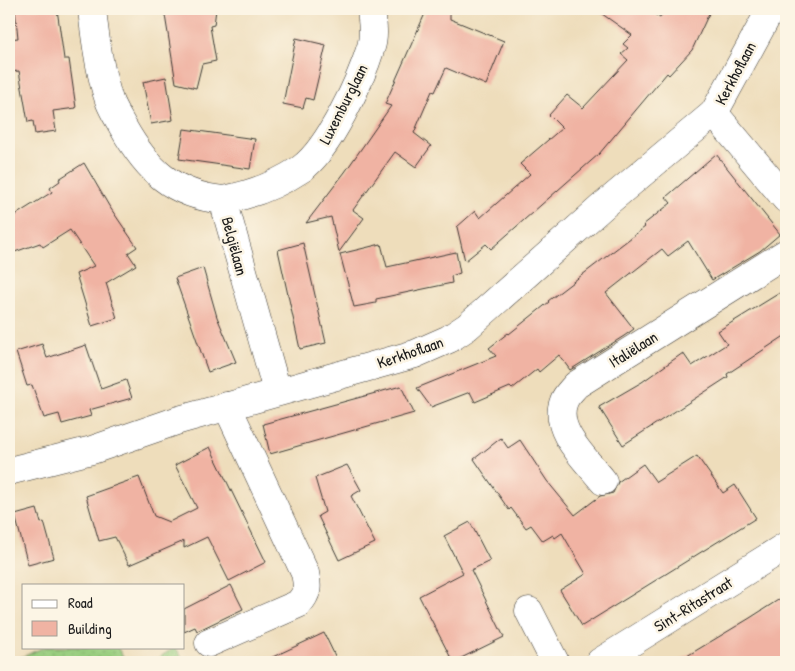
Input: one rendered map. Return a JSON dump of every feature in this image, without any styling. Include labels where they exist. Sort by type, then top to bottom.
[{"type":"street","name":"Belgiëlaan","points":[[92,9],[95,38],[109,100],[134,146],[162,178],[184,191],[202,198],[223,200],[277,391]]},
{"type":"street","name":"Luxemburglaan","points":[[223,200],[245,196],[267,188],[302,168],[324,146],[350,96],[372,45],[371,9]]},
{"type":"street","name":"Kerkhoflaan","points":[[9,471],[92,450],[277,391],[415,354],[449,340],[467,328],[603,206],[714,113],[771,9]]},
{"type":"street","points":[[714,113],[786,199]]},
{"type":"street","name":"Italiëlaan","points":[[603,480],[566,434],[561,417],[564,400],[576,385],[786,252]]},
{"type":"street","points":[[208,643],[298,604],[305,596],[308,588],[305,573],[227,406]]},
{"type":"street","name":"Sint-Ritastraat","points":[[600,662],[786,546]]},
{"type":"street","points":[[529,611],[556,662]]},
{"type":"green space","points":[[43,648],[118,648],[126,662],[21,662],[19,658]]},
{"type":"green space","points":[[176,648],[185,662],[153,662]]},
{"type":"building","points":[[15,9],[57,9],[64,59],[69,59],[76,108],[53,111],[56,131],[35,134],[33,121],[28,122],[19,71],[9,72],[9,39],[18,38]]},
{"type":"building","points":[[164,9],[216,9],[214,25],[210,26],[216,61],[202,64],[196,88],[176,83]]},
{"type":"building","points":[[427,9],[450,9],[450,19],[504,41],[486,85],[446,68],[435,92],[432,91],[414,133],[431,146],[416,167],[395,152],[353,210],[364,218],[339,252],[331,217],[306,223],[345,172],[391,106],[385,104]]},
{"type":"building","points":[[595,9],[647,9],[660,18],[665,9],[711,9],[692,50],[669,75],[667,73],[599,154],[491,249],[486,244],[465,261],[457,227],[475,211],[480,218],[530,174],[520,164],[562,128],[549,115],[567,95],[583,108],[628,60],[621,54],[628,48],[623,44],[632,35]]},
{"type":"building","points":[[296,38],[326,45],[313,100],[306,98],[303,108],[283,104]]},
{"type":"building","points":[[166,77],[173,120],[151,124],[143,82]]},
{"type":"building","points":[[184,129],[255,139],[250,169],[179,159]]},
{"type":"building","points":[[716,154],[780,234],[760,251],[712,280],[688,241],[668,256],[662,249],[606,293],[634,329],[624,336],[570,370],[559,355],[539,372],[537,369],[512,389],[510,387],[475,402],[470,392],[431,407],[417,388],[496,356],[489,348],[645,227],[643,225],[671,203],[666,197]]},
{"type":"building","points":[[84,163],[109,206],[137,247],[128,253],[136,265],[106,283],[117,318],[92,326],[76,274],[94,266],[70,230],[43,247],[40,243],[9,254],[9,219],[52,192],[50,188],[60,181],[59,179]]},
{"type":"building","points":[[303,243],[326,343],[300,349],[278,250]]},
{"type":"building","points":[[381,244],[387,267],[456,252],[460,273],[451,276],[452,283],[376,299],[376,303],[354,307],[340,254]]},
{"type":"building","points":[[203,268],[217,317],[236,362],[208,372],[175,278]]},
{"type":"building","points":[[786,289],[786,335],[727,374],[728,377],[623,445],[599,407],[642,382],[683,353],[692,366],[727,344],[718,331]]},
{"type":"building","points":[[42,344],[47,358],[86,345],[101,389],[126,380],[132,398],[89,410],[91,416],[62,424],[59,414],[44,418],[32,385],[27,386],[16,352]]},
{"type":"building","points":[[401,386],[414,413],[270,454],[263,424]]},
{"type":"building","points":[[501,438],[508,448],[520,440],[547,481],[575,515],[600,496],[613,493],[618,482],[643,464],[656,482],[697,456],[723,493],[735,485],[756,518],[582,626],[560,590],[586,574],[562,533],[555,538],[553,535],[543,541],[531,525],[526,528],[511,508],[509,510],[474,459]]},
{"type":"building","points":[[210,447],[266,562],[229,581],[207,537],[184,548],[184,541],[129,565],[115,537],[99,541],[86,496],[139,477],[154,516],[169,522],[197,508],[175,465]]},
{"type":"building","points":[[347,465],[361,490],[351,496],[375,543],[339,560],[318,516],[325,512],[315,478]]},
{"type":"building","points":[[37,509],[41,523],[44,522],[54,558],[28,565],[15,515]]},
{"type":"building","points":[[470,522],[490,561],[471,570],[504,637],[453,662],[419,596],[463,573],[444,536]]},
{"type":"building","points":[[231,585],[243,609],[197,631],[195,627],[185,632],[185,608]]},
{"type":"building","points":[[786,595],[786,662],[677,662],[750,618]]},
{"type":"building","points":[[324,633],[338,662],[262,662]]}]
